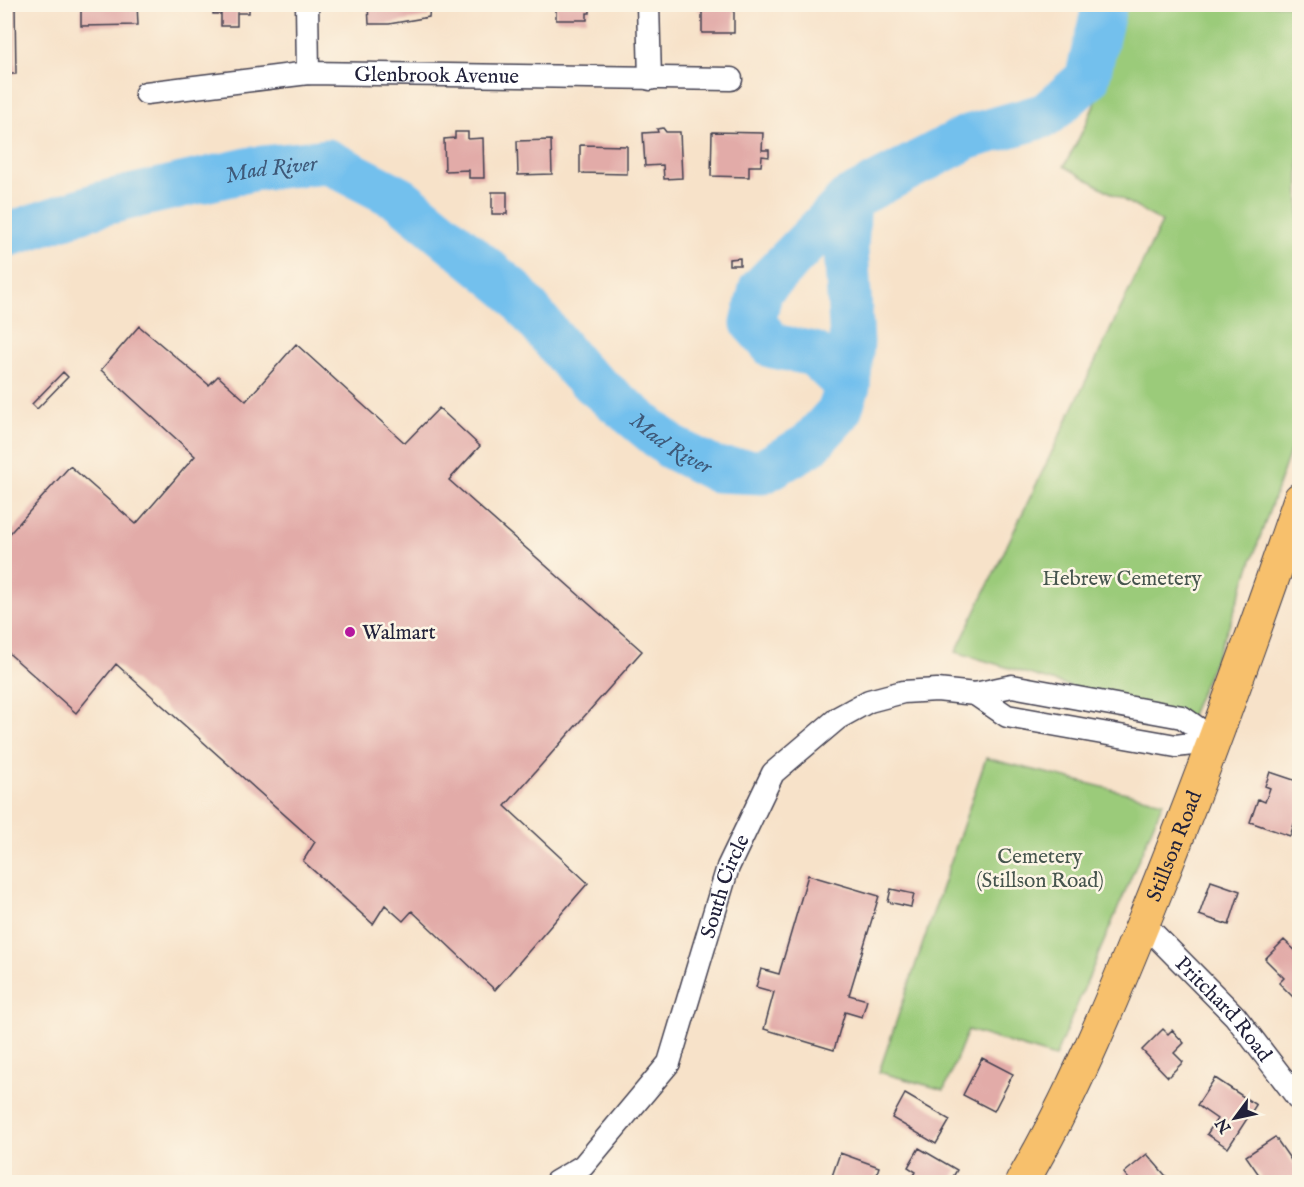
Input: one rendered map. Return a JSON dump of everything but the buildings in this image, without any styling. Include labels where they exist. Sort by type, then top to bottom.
[{"type":"main road","name":"Stillson Road","points":[[1022,1182],[1076,1082],[1143,923],[1216,741],[1299,499]]},
{"type":"street","points":[[307,4],[308,73]]},
{"type":"street","points":[[648,4],[650,79]]},
{"type":"street","name":"Glenbrook Avenue","points":[[146,93],[308,73],[731,79]]},
{"type":"street","name":"South Circle","points":[[556,1182],[584,1166],[669,1063],[728,867],[773,773],[838,718],[869,701],[914,691],[937,690],[975,694],[1012,686],[1182,717],[1216,741]]},
{"type":"street","name":"South Circle","points":[[975,694],[1007,716],[1176,746],[1216,741]]},
{"type":"street","name":"Pritchard Road","points":[[1143,923],[1235,1017],[1299,1101]]},
{"type":"green space","name":"Hebrew Cemetery","points":[[1122,5],[1299,5],[1299,426],[1230,623],[1188,722],[956,652],[1162,222],[1064,166],[1093,108],[1113,48]]},
{"type":"green space","name":"Cemetery (Stillson Road)","points":[[986,758],[1163,802],[1055,1057],[968,1030],[944,1090],[879,1072]]},
{"type":"waterway","name":"Mad River","points":[[4,236],[100,204],[252,169],[327,161],[401,199],[513,291],[580,372],[671,447],[716,470],[762,472],[809,445],[839,412],[848,386],[814,354],[773,346],[753,323],[761,289],[849,199],[968,137],[1046,115],[1087,79],[1105,4]]},
{"type":"waterway","points":[[848,386],[852,342],[846,250],[849,199]]},
{"type":"place","name":"Walmart","points":[[350,632]]}]
